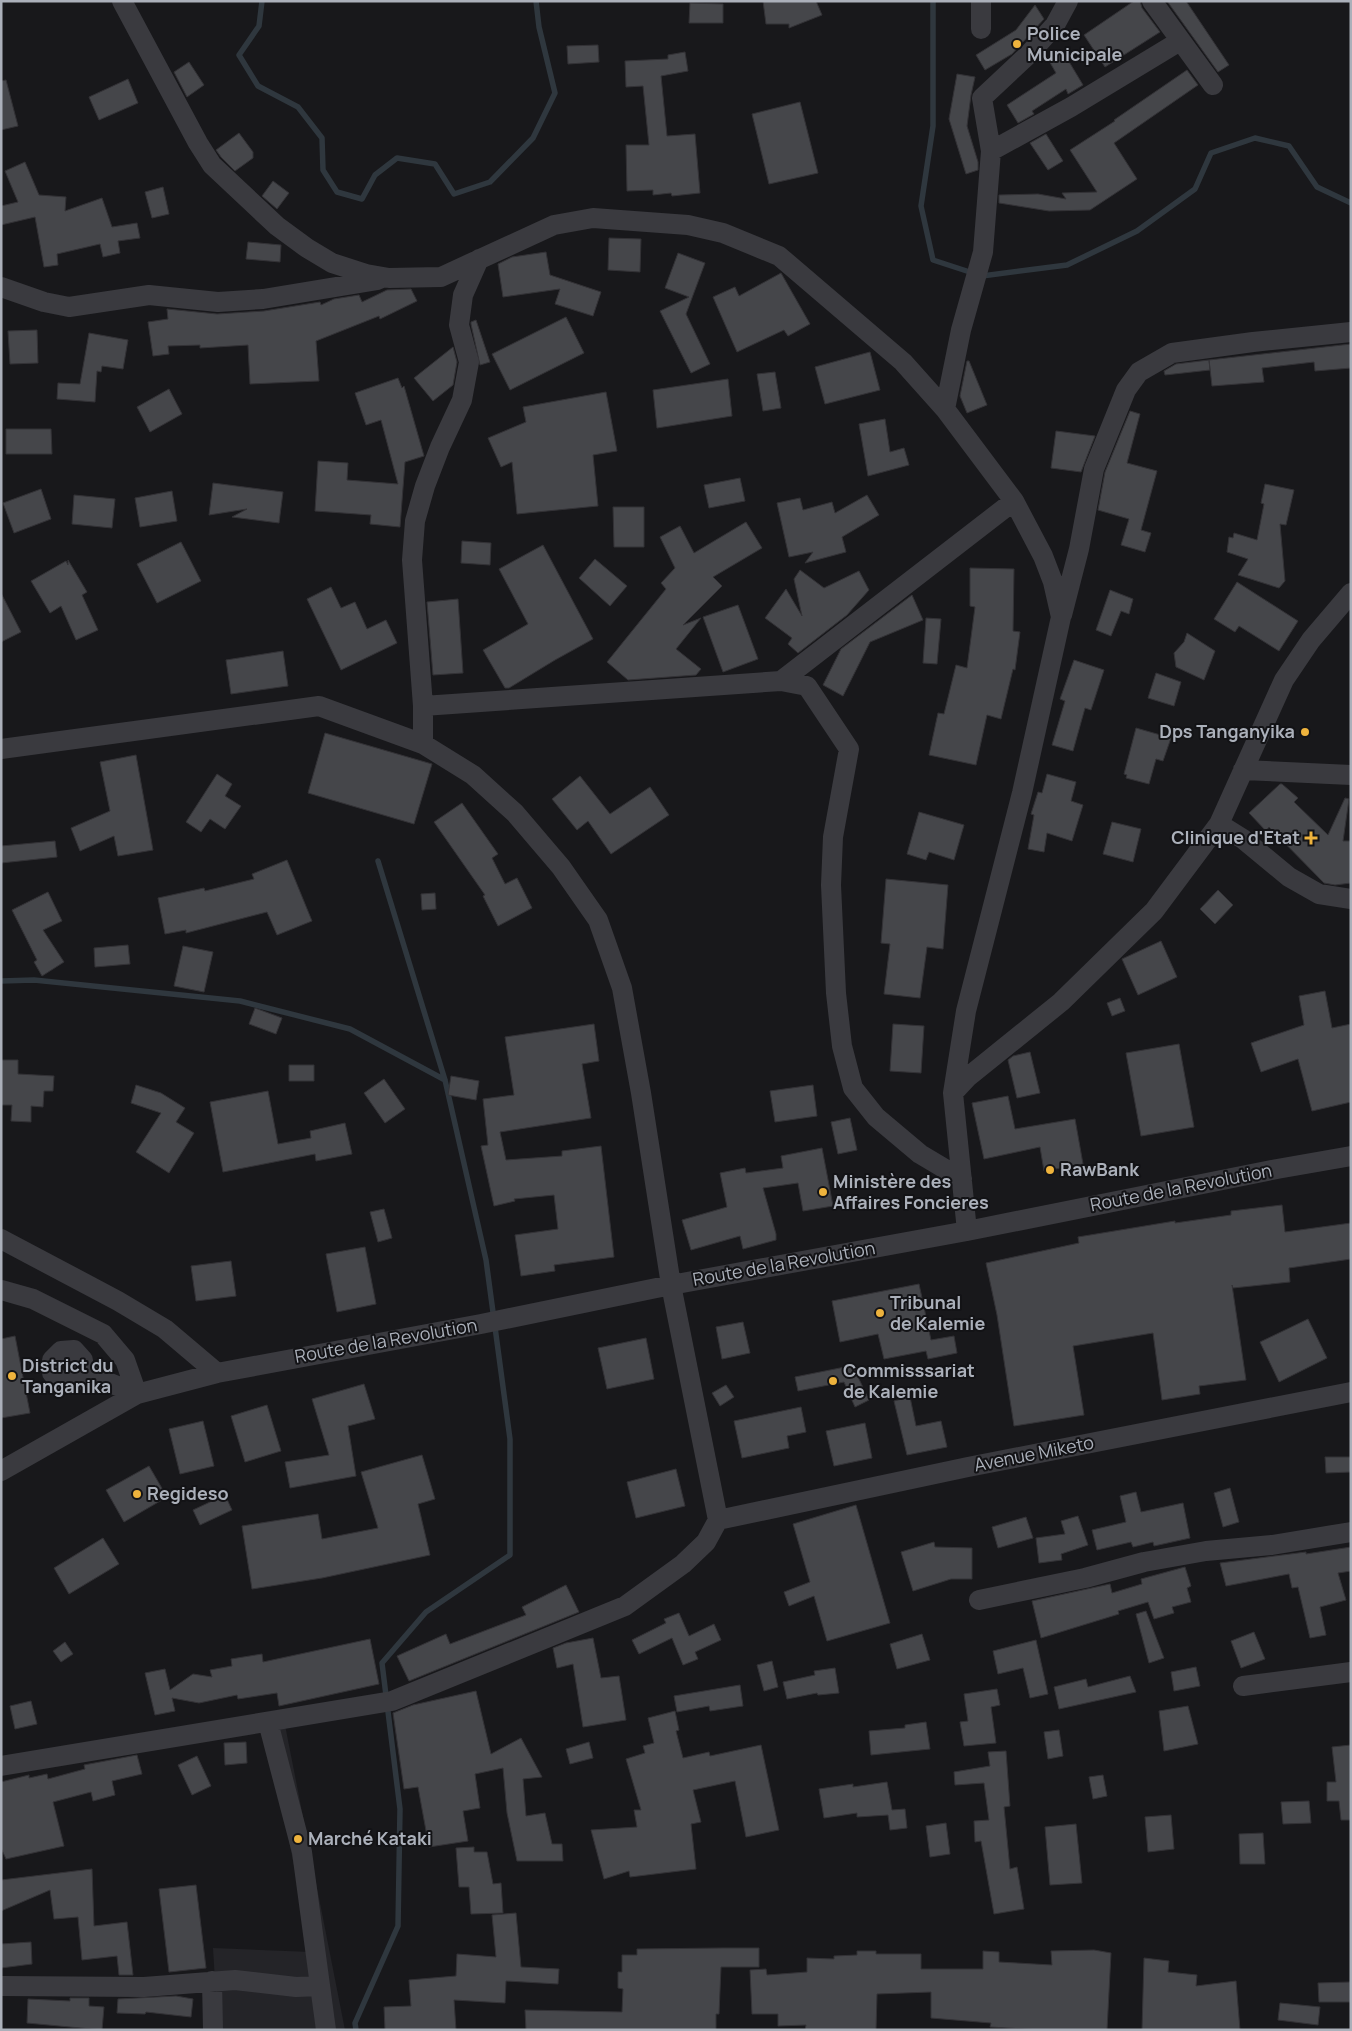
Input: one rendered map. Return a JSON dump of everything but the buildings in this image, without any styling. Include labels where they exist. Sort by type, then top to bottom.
[{"type":"street","points":[[122,1],[198,143],[212,165],[277,226],[307,248],[332,263],[366,274],[389,278]]},
{"type":"street","points":[[981,1],[981,29]]},
{"type":"street","points":[[945,409],[961,330],[983,252],[991,151],[982,98],[1029,54],[1055,25],[1068,1]]},
{"type":"street","points":[[1152,1],[1213,85]]},
{"type":"street","points":[[991,151],[1071,107],[1180,41]]},
{"type":"street","points":[[1,287],[44,302],[68,307],[149,295],[218,302],[263,299],[389,278],[441,277],[554,225],[593,218],[688,225],[723,233],[779,256],[903,362],[945,409],[1014,501],[1043,556],[1053,582],[1061,616]]},
{"type":"street","points":[[423,744],[423,706],[412,560],[415,521],[425,486],[440,447],[462,400],[469,362],[459,325],[462,295],[480,259]]},
{"type":"street","points":[[967,1231],[953,1093],[966,1011],[1022,793],[1061,616],[1080,549],[1094,469],[1126,390],[1139,372],[1172,353],[1351,332]]},
{"type":"street","points":[[781,681],[1014,501]]},
{"type":"street","points":[[953,1093],[968,1077],[1061,1002],[1154,911],[1219,824],[1284,680],[1311,640],[1351,593]]},
{"type":"street","points":[[423,706],[781,681],[807,686],[849,748],[833,837],[831,886],[836,994],[842,1046],[853,1088],[876,1117],[890,1129],[920,1154],[962,1179]]},
{"type":"street","points":[[1,750],[319,706],[423,744],[473,775],[514,813],[561,867],[598,920],[622,988],[641,1092],[671,1285],[718,1520],[706,1542],[683,1564],[625,1606],[392,1701],[1,1766]]},
{"type":"street","points":[[1243,770],[1351,775]]},
{"type":"street","points":[[1219,824],[1243,839],[1289,877],[1320,894],[1351,899]]},
{"type":"street","name":"Route de la Revolution","points":[[1,1471],[137,1394],[217,1373],[1351,1156]]},
{"type":"street","points":[[1,1238],[118,1301],[165,1329],[217,1373]]},
{"type":"street","points":[[1,1290],[33,1299],[103,1334],[125,1360],[137,1394]]},
{"type":"street","points":[[84,1372],[137,1394]]},
{"type":"street","name":"Avenue Miketo","points":[[718,1520],[968,1467],[1351,1392]]},
{"type":"street","points":[[979,1600],[1085,1578],[1144,1562],[1206,1551],[1272,1545],[1351,1532]]},
{"type":"street","points":[[1243,1686],[1351,1672]]},
{"type":"street","points":[[268,1722],[302,1852],[326,2030]]},
{"type":"street","points":[[1,1986],[144,1988],[235,1980],[296,1987],[320,1986]]},
{"type":"street","points":[[212,1981],[214,2030]]},
{"type":"shaded area","name":"Marché Kataki","points":[[285,1725],[345,2030],[218,2030],[213,1948],[311,1952],[267,1729]]},
{"type":"waterway","points":[[262,1],[259,26],[239,55],[258,86],[298,107],[322,138],[323,170],[337,192],[362,199],[375,175],[397,158],[435,164],[454,194],[490,182],[533,138],[555,93],[539,27],[536,1]]},
{"type":"waterway","points":[[933,1],[933,126],[921,206],[933,260],[982,276],[1067,265],[1137,231],[1195,189],[1211,153],[1255,138],[1289,146],[1317,187],[1351,203]]},
{"type":"waterway","points":[[356,2030],[355,2023],[398,1926],[400,1809],[382,1663],[426,1612],[510,1555],[510,1439],[486,1260],[445,1080],[378,861]]},
{"type":"waterway","points":[[1,981],[34,980],[240,1001],[350,1029],[445,1080]]},
{"type":"place","name":"Police Municipale","points":[[1017,44]]},
{"type":"place","name":"Dps Tanganyika","points":[[1305,732]]},
{"type":"place","name":"Clinique d'Etat","points":[[1311,838]]},
{"type":"place","name":"RawBank","points":[[1050,1170]]},
{"type":"place","name":"Ministère des Affaires Foncieres","points":[[823,1192]]},
{"type":"place","name":"Tribunal de Kalemie","points":[[880,1313]]},
{"type":"place","name":"District du Tanganika","points":[[12,1376]]},
{"type":"place","name":"Commisssariat de Kalemie","points":[[833,1381]]},
{"type":"place","name":"Regideso","points":[[137,1494]]},
{"type":"place","name":"Marché Kataki","points":[[298,1839]]}]
